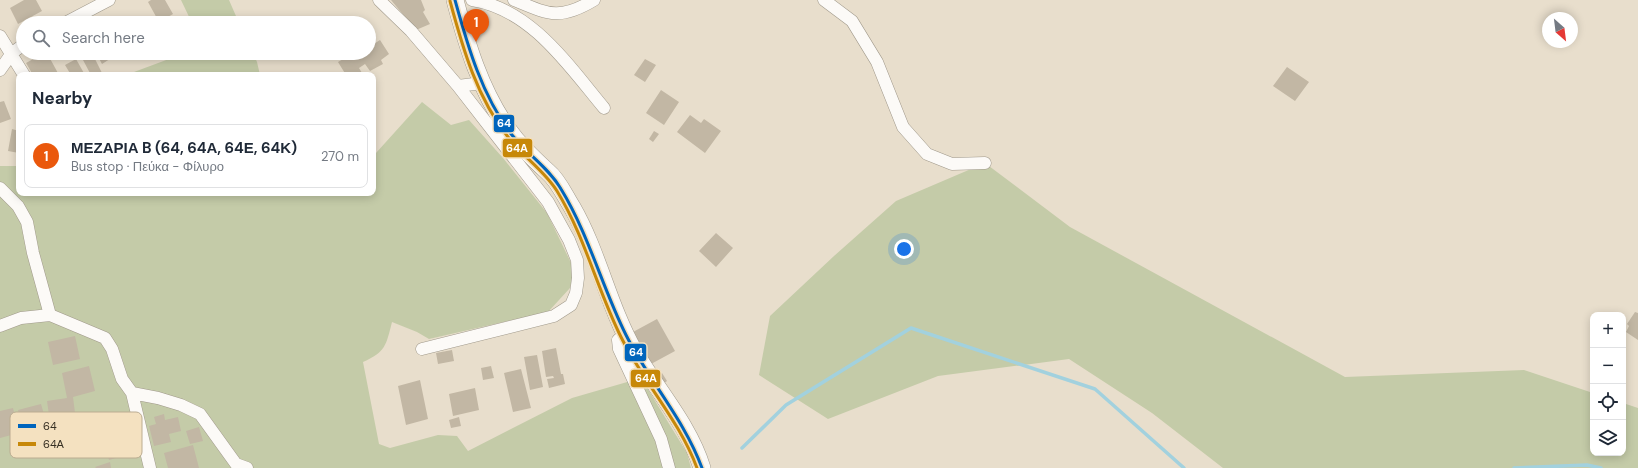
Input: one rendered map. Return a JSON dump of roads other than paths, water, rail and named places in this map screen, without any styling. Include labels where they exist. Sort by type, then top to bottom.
[{"type":"main road","points":[[455,0],[472,59],[493,106],[508,129],[539,165],[549,172],[571,205],[585,233],[613,309],[625,334],[686,432],[702,468]]},
{"type":"street","points":[[78,16],[109,0]]},
{"type":"street","points":[[378,0],[411,31],[458,86],[548,202],[569,240],[577,260],[578,278],[576,293],[570,305],[554,316],[422,350]]},
{"type":"street","points":[[472,0],[500,7],[523,20],[561,58],[604,108]]},
{"type":"street","points":[[514,0],[540,11],[558,14],[573,10],[594,0]]},
{"type":"street","points":[[824,0],[852,21],[877,62],[904,127],[927,154],[952,164],[985,163]]},
{"type":"street","points":[[0,36],[12,53],[22,72]]},
{"type":"street","points":[[0,70],[12,53],[16,50]]},
{"type":"street","points":[[458,86],[482,83]]},
{"type":"street","points":[[0,188],[18,206],[27,222],[33,253],[50,315]]},
{"type":"street","points":[[0,326],[21,318],[50,315],[105,338],[112,349],[122,379],[132,393],[137,412]]},
{"type":"street","points":[[625,334],[619,338],[618,343],[622,357],[661,439],[668,468]]},
{"type":"street","points":[[132,393],[158,398],[181,405],[200,414],[240,467]]},
{"type":"street","points":[[142,435],[150,468]]},
{"type":"waterway","points":[[742,448],[786,405],[911,328],[1095,389],[1184,468]]},
{"type":"waterway","points":[[1514,468],[1587,465],[1601,468]]},
{"type":"place","name":"ΜΕΖΑΡΙΑ B (64, 64Α, 64Ε, 64Κ)","points":[[476,42]]}]
